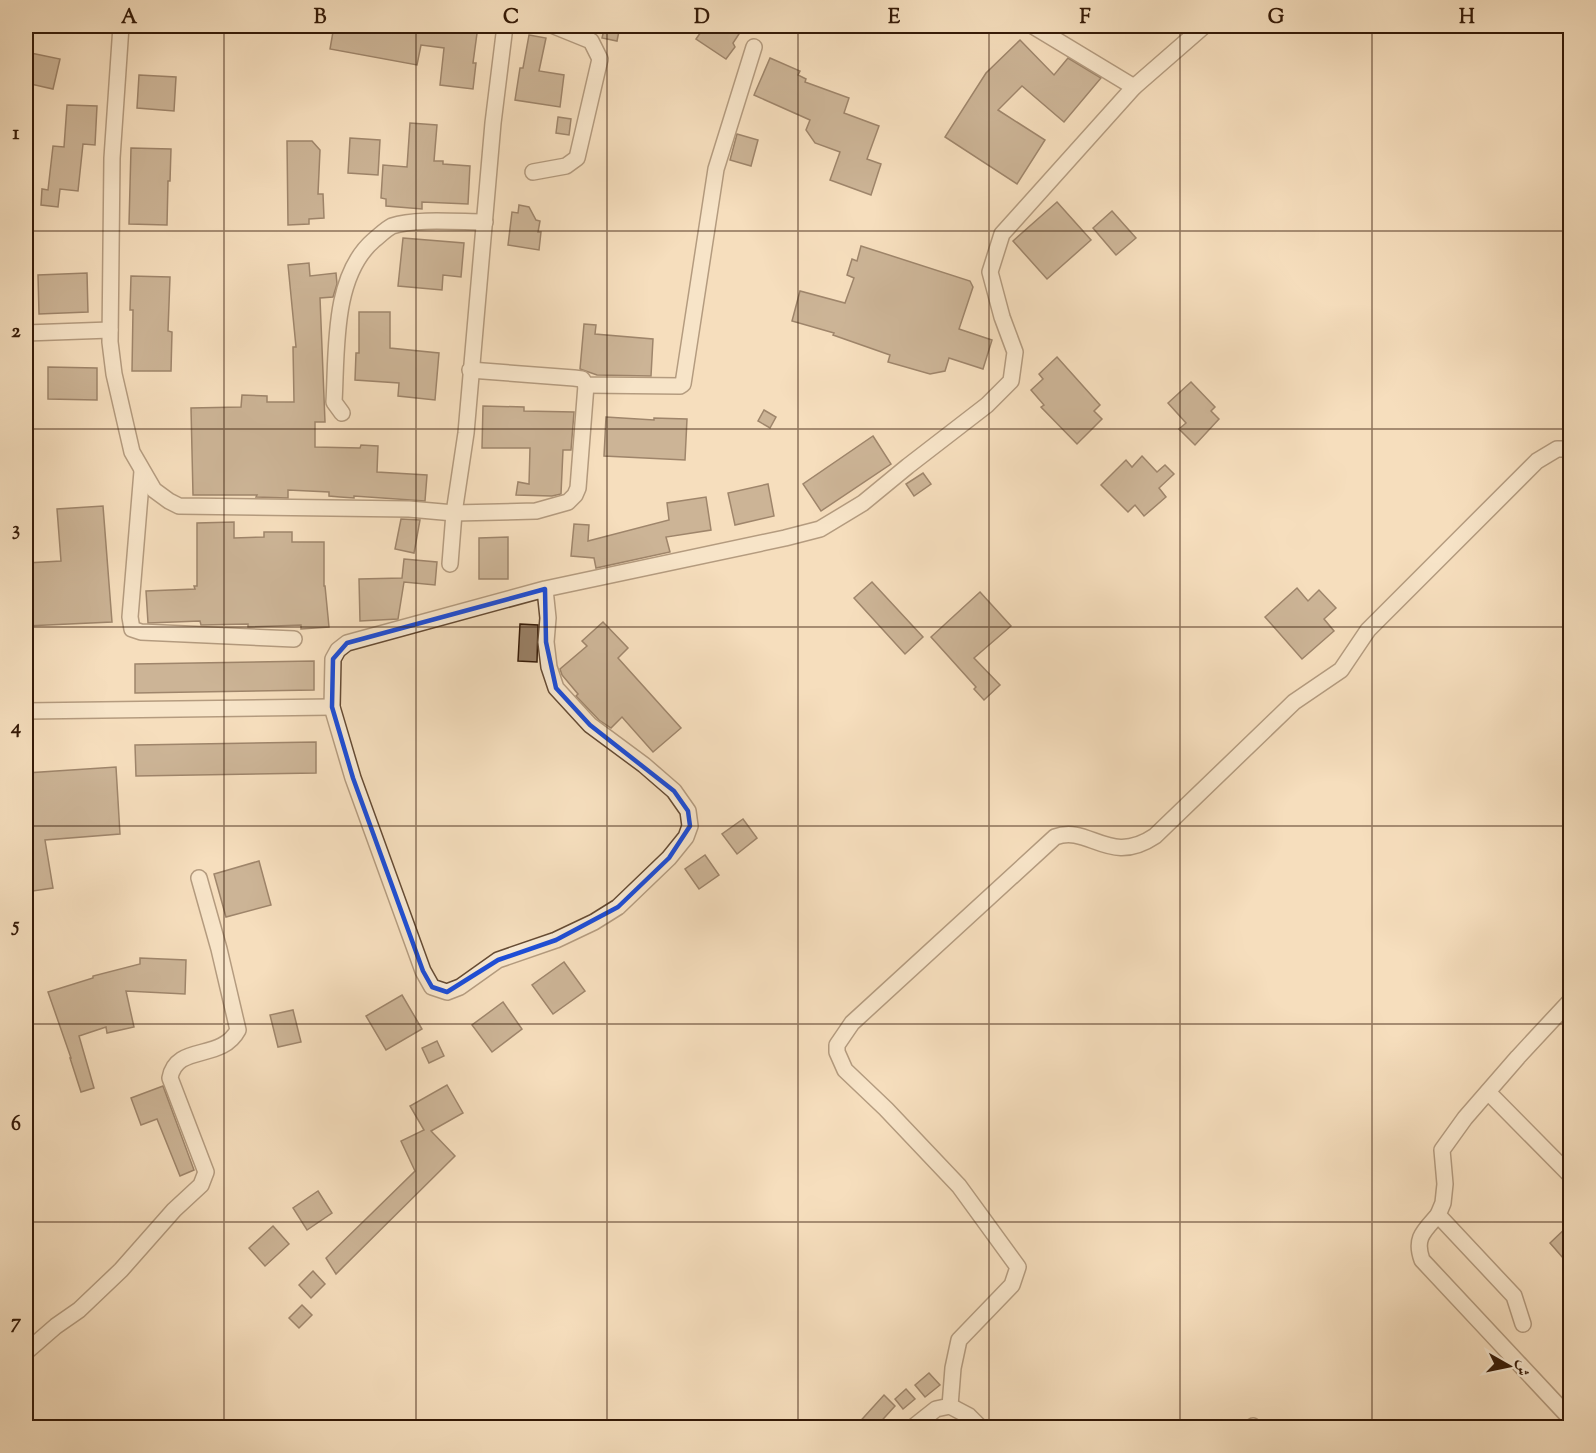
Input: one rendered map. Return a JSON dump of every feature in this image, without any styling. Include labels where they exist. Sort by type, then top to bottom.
[{"type":"street","points":[[121,26],[112,158],[110,330],[114,374],[132,452],[154,490],[179,506],[409,509],[454,513],[536,511],[572,500],[578,488],[586,385],[582,379],[470,370]]},
{"type":"street","points":[[450,564],[454,513],[466,433],[493,123],[505,26]]},
{"type":"street","points":[[533,172],[566,166],[577,158],[600,59],[591,41],[554,26]]},
{"type":"street","points":[[1033,26],[1134,87]]},
{"type":"street","points":[[545,589],[548,618],[546,642],[549,667],[556,688],[590,725],[644,765],[674,791],[688,811],[690,826],[686,837],[669,858],[618,907],[594,922],[556,940],[498,960],[460,987],[447,992],[432,987],[423,970],[353,778],[332,707],[333,659],[338,650],[347,643],[545,589],[820,529],[863,503],[987,405],[1011,381],[1015,352],[1002,317],[990,272],[1002,234],[1134,87],[1195,28]]},
{"type":"street","points":[[586,385],[680,386],[683,384],[716,169],[754,47]]},
{"type":"street","points":[[342,413],[334,402],[341,304],[345,285],[358,257],[367,246],[392,226],[417,222],[485,222]]},
{"type":"street","points":[[26,333],[110,330]]},
{"type":"street","points":[[950,1406],[953,1368],[959,1340],[1012,1285],[1018,1267],[959,1186],[886,1109],[845,1070],[837,1052],[840,1038],[852,1023],[1055,837],[1062,834],[1071,835],[1103,845],[1130,848],[1143,844],[1155,836],[1294,702],[1341,670],[1368,630],[1537,461],[1557,449],[1570,448]]},
{"type":"street","points":[[142,471],[130,617],[132,629],[141,632],[294,639]]},
{"type":"street","points":[[26,711],[332,707]]},
{"type":"street","points":[[26,1352],[79,1310],[121,1270],[204,1180],[206,1172],[170,1078],[172,1068],[178,1060],[216,1048],[233,1039],[238,1030],[199,878]]},
{"type":"street","points":[[1569,1412],[1422,1260],[1417,1248],[1421,1235],[1438,1215],[1443,1203],[1445,1184],[1442,1150],[1465,1118],[1570,1001]]},
{"type":"street","points":[[1488,1092],[1570,1174]]},
{"type":"street","points":[[1438,1215],[1514,1296],[1524,1324]]},
{"type":"street","points":[[912,1428],[936,1410],[950,1406],[969,1416],[981,1428]]},
{"type":"highlighted area","points":[[545,589],[546,642],[556,688],[590,725],[674,791],[688,811],[690,826],[669,858],[618,907],[556,940],[498,960],[447,992],[432,987],[423,971],[353,778],[332,707],[333,659],[347,643]]},
{"type":"building","points":[[334,26],[478,26],[473,63],[476,63],[473,89],[440,85],[444,48],[421,45],[417,65],[330,49]]},
{"type":"building","points":[[605,26],[620,26],[617,41],[602,38]]},
{"type":"building","points":[[705,26],[726,26],[739,34],[733,43],[735,47],[726,59],[696,39]]},
{"type":"building","points":[[529,35],[546,38],[539,71],[564,75],[560,107],[515,100],[520,68],[523,68]]},
{"type":"building","points":[[1020,40],[1054,75],[1068,58],[1101,78],[1064,122],[1022,86],[998,110],[1045,140],[1017,184],[945,137],[986,73]]},
{"type":"building","points":[[26,52],[60,59],[53,89],[26,83]]},
{"type":"building","points":[[770,58],[800,71],[798,75],[806,79],[805,82],[849,98],[844,113],[879,126],[867,159],[881,164],[871,195],[830,180],[840,152],[815,143],[806,130],[810,120],[754,95]]},
{"type":"building","points":[[139,75],[176,77],[174,111],[137,108]]},
{"type":"building","points":[[67,105],[97,106],[95,145],[83,144],[78,191],[60,189],[58,207],[41,205],[42,189],[48,190],[53,146],[64,147]]},
{"type":"building","points":[[558,117],[571,119],[569,135],[556,133]]},
{"type":"building","points":[[410,123],[437,125],[434,161],[470,166],[468,204],[422,202],[422,209],[386,206],[386,199],[381,198],[383,165],[407,167]]},
{"type":"building","points":[[737,134],[758,140],[751,166],[730,160]]},
{"type":"building","points":[[350,138],[380,140],[378,175],[348,173]]},
{"type":"building","points":[[287,141],[312,141],[320,150],[318,194],[323,194],[324,218],[309,219],[309,224],[288,225]]},
{"type":"building","points":[[131,148],[171,149],[167,225],[129,224]]},
{"type":"building","points":[[1057,202],[1091,240],[1047,279],[1013,241]]},
{"type":"building","points":[[519,205],[529,207],[536,220],[540,221],[539,250],[508,245],[512,212],[518,213]]},
{"type":"building","points":[[1112,211],[1136,238],[1116,255],[1093,228]]},
{"type":"building","points":[[403,238],[464,243],[461,277],[443,275],[442,290],[398,286]]},
{"type":"building","points":[[861,246],[970,281],[973,287],[959,329],[992,340],[983,369],[949,358],[945,371],[930,374],[888,362],[890,355],[833,335],[834,333],[792,321],[800,291],[845,303],[854,278],[847,275],[852,259],[857,261]]},
{"type":"building","points":[[309,263],[310,276],[336,273],[337,284],[333,297],[320,298],[325,422],[315,422],[315,447],[378,446],[377,472],[427,475],[425,501],[340,497],[329,496],[329,492],[288,490],[288,498],[256,497],[257,495],[193,495],[191,408],[241,407],[242,395],[267,396],[267,402],[294,402],[293,347],[296,347],[288,265]]},
{"type":"building","points":[[87,273],[88,312],[39,314],[38,275]]},
{"type":"building","points":[[131,276],[170,277],[168,331],[172,332],[171,371],[132,371]]},
{"type":"building","points":[[359,312],[390,312],[390,348],[439,353],[435,400],[398,396],[399,383],[355,380],[356,353],[359,353]]},
{"type":"building","points":[[584,324],[596,325],[595,334],[653,339],[651,376],[597,375],[580,369]]},
{"type":"building","points":[[1057,357],[1100,405],[1094,411],[1102,419],[1077,444],[1041,407],[1044,405],[1031,390],[1043,379],[1039,374]]},
{"type":"building","points":[[48,367],[97,368],[97,400],[48,399]]},
{"type":"building","points":[[1191,382],[1215,407],[1211,411],[1219,419],[1195,445],[1179,429],[1186,423],[1168,403]]},
{"type":"building","points":[[483,406],[524,407],[524,411],[574,412],[571,450],[563,450],[561,494],[516,495],[518,482],[529,484],[530,448],[482,448]]},
{"type":"building","points":[[764,410],[776,417],[770,428],[758,421]]},
{"type":"building","points":[[606,417],[654,420],[654,418],[687,419],[685,460],[604,456]]},
{"type":"building","points":[[873,436],[891,464],[821,511],[803,484]]},
{"type":"building","points":[[1142,456],[1157,472],[1165,465],[1174,474],[1159,488],[1166,497],[1144,516],[1135,505],[1128,512],[1101,485],[1126,460],[1132,467]]},
{"type":"building","points":[[923,473],[931,484],[914,496],[906,484]]},
{"type":"building","points":[[768,484],[774,516],[735,525],[728,493]]},
{"type":"building","points":[[706,497],[711,530],[666,537],[670,552],[596,568],[594,558],[571,556],[574,524],[589,525],[588,541],[669,520],[667,503]]},
{"type":"building","points":[[103,506],[112,622],[26,626],[26,563],[61,561],[57,509]]},
{"type":"building","points":[[401,519],[420,520],[414,553],[395,549]]},
{"type":"building","points":[[234,522],[234,538],[264,537],[264,532],[292,532],[292,542],[324,542],[324,586],[329,627],[301,629],[301,625],[248,627],[248,624],[201,625],[200,621],[148,623],[146,591],[195,589],[194,586],[197,586],[197,523]]},
{"type":"building","points":[[508,537],[508,579],[479,579],[479,538]]},
{"type":"building","points":[[404,559],[437,562],[435,585],[404,582],[398,619],[360,621],[359,579],[402,578]]},
{"type":"building","points":[[872,582],[923,637],[905,654],[854,598]]},
{"type":"building","points":[[1297,588],[1308,601],[1319,590],[1336,608],[1324,619],[1334,631],[1302,659],[1265,617]]},
{"type":"building","points":[[980,592],[1011,626],[974,658],[1000,685],[984,700],[974,689],[976,687],[931,637]]},
{"type":"building","points":[[603,622],[628,648],[618,658],[681,728],[653,752],[622,717],[611,728],[599,720],[576,696],[578,694],[562,675],[560,669],[587,646],[582,641]]},
{"type":"building","points":[[520,624],[538,625],[537,662],[518,661]]},
{"type":"building","points":[[314,661],[314,690],[135,693],[135,664]]},
{"type":"building","points":[[316,742],[316,773],[136,776],[135,745]]},
{"type":"building","points":[[116,767],[120,834],[45,840],[53,888],[26,892],[26,773]]},
{"type":"building","points":[[743,819],[757,838],[737,854],[722,834]]},
{"type":"building","points":[[705,855],[719,875],[699,889],[685,869]]},
{"type":"building","points":[[259,861],[271,905],[226,917],[214,874]]},
{"type":"building","points":[[140,958],[186,960],[185,994],[126,991],[134,1027],[107,1033],[106,1027],[79,1036],[94,1088],[81,1092],[48,992],[93,978],[93,976],[140,964]]},
{"type":"building","points":[[564,962],[585,991],[553,1014],[532,985]]},
{"type":"building","points":[[402,995],[422,1029],[386,1050],[366,1016]]},
{"type":"building","points":[[503,1002],[522,1029],[492,1052],[472,1025]]},
{"type":"building","points":[[293,1010],[301,1042],[278,1047],[270,1015]]},
{"type":"building","points":[[437,1041],[444,1056],[429,1063],[422,1048]]},
{"type":"building","points":[[447,1085],[463,1113],[431,1131],[455,1156],[336,1274],[326,1258],[415,1171],[401,1141],[424,1130],[410,1106]]},
{"type":"building","points":[[163,1086],[194,1170],[180,1176],[157,1119],[141,1125],[131,1098]]},
{"type":"building","points":[[318,1191],[332,1213],[307,1230],[293,1208]]},
{"type":"building","points":[[1570,1224],[1570,1266],[1550,1243]]},
{"type":"building","points":[[273,1226],[289,1244],[265,1266],[249,1248]]},
{"type":"building","points":[[313,1271],[325,1284],[311,1298],[299,1285]]},
{"type":"building","points":[[302,1305],[312,1315],[299,1328],[289,1318]]},
{"type":"building","points":[[929,1373],[940,1385],[925,1397],[915,1385]]},
{"type":"building","points":[[906,1389],[915,1399],[903,1409],[895,1399]]},
{"type":"building","points":[[884,1395],[895,1406],[875,1428],[854,1428]]}]
